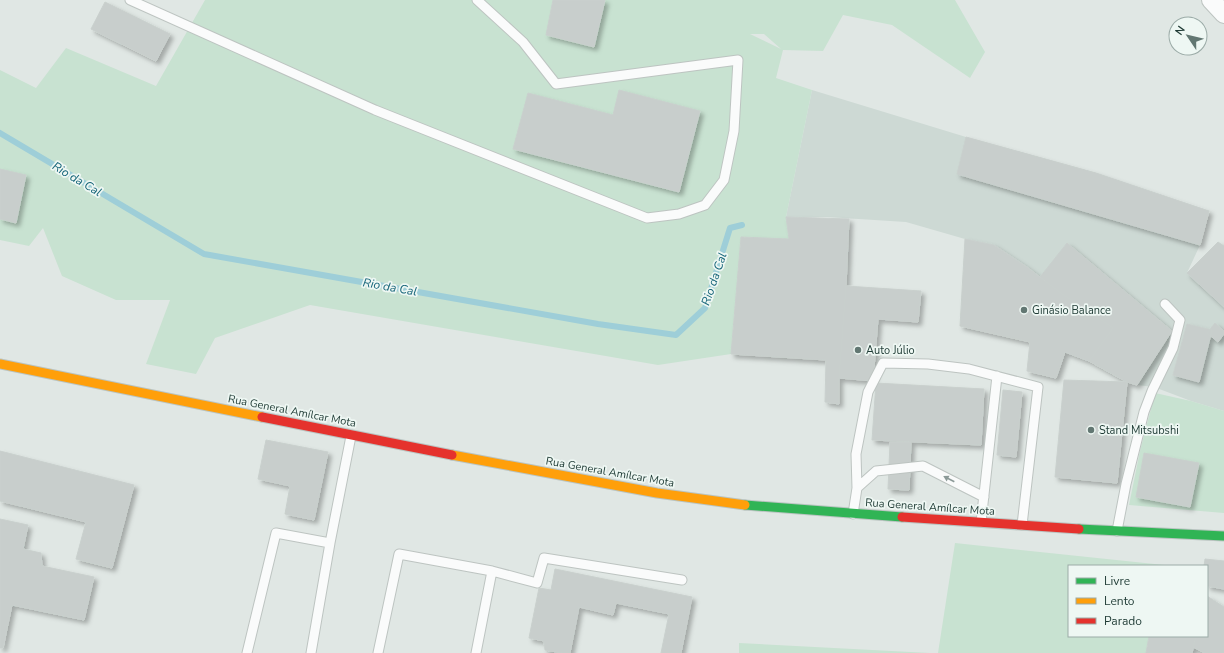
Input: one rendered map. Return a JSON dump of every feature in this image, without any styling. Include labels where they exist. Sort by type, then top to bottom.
[{"type":"main road","name":"Rua General Amílcar Mota","points":[[0,364],[352,436],[510,466],[700,499],[781,509],[1117,532],[1224,536]]},
{"type":"street","points":[[1211,0],[1224,14]]},
{"type":"lane","points":[[130,0],[375,110],[647,218],[679,214],[705,205],[724,180],[734,131],[738,60],[556,84],[523,42],[477,0]]},
{"type":"lane","points":[[1117,532],[1126,484],[1144,412],[1152,390],[1173,348],[1180,320],[1165,304]]},
{"type":"lane","points":[[853,514],[857,488],[856,454],[868,392],[883,363],[928,364],[969,369],[1038,386],[1022,525]]},
{"type":"lane","points":[[981,522],[997,376]]},
{"type":"lane","points":[[310,653],[330,543],[352,436]]},
{"type":"lane","points":[[857,488],[876,471],[923,466],[984,496]]},
{"type":"lane","points":[[247,653],[276,533],[330,543]]},
{"type":"lane","points":[[378,653],[399,554],[492,571],[537,584],[544,558],[682,580]]},
{"type":"lane","points":[[476,653],[492,571]]},
{"type":"shaded area","points":[[812,90],[966,137],[1096,173],[1209,211],[1200,245],[1187,273],[1224,307],[1224,411],[1191,401],[1154,387],[1127,382],[1089,361],[1062,294],[1027,267],[994,245],[965,239],[906,222],[827,217],[786,217]]},
{"type":"green space","points":[[205,0],[553,0],[546,35],[594,47],[605,0],[955,0],[985,52],[970,78],[892,25],[843,15],[823,51],[783,50],[776,78],[812,90],[786,217],[789,239],[741,237],[731,354],[658,365],[310,305],[215,338],[196,374],[146,364],[170,300],[116,300],[62,276],[43,228],[29,246],[0,240],[0,70],[36,88],[66,48],[156,86]],"holes":[[[750,34],[764,34],[781,49]]]},
{"type":"green space","points":[[1155,393],[1191,401],[1224,411],[1224,513],[1129,505],[1140,451]]},
{"type":"green space","points":[[955,543],[1164,565],[1068,565],[1068,637],[1149,637],[1146,653],[938,653]]},
{"type":"green space","points":[[739,643],[930,653],[739,653]]},
{"type":"building","points":[[553,0],[605,0],[594,47],[546,35]]},
{"type":"building","points":[[105,2],[170,34],[156,61],[91,29]]},
{"type":"building","points":[[619,90],[700,111],[679,192],[513,149],[528,93],[613,115]]},
{"type":"building","points":[[966,137],[1096,173],[1209,211],[1200,245],[957,174]]},
{"type":"building","points":[[0,169],[26,175],[16,223],[0,219]]},
{"type":"building","points":[[786,217],[849,219],[846,286],[839,378],[839,404],[825,402],[826,360],[731,354],[741,237],[789,239]]},
{"type":"building","name":"Ginásio Balance","points":[[965,239],[994,245],[1027,267],[1062,294],[1113,328],[1089,361],[1065,352],[1056,378],[1027,371],[1030,342],[960,326]]},
{"type":"building","points":[[1218,242],[1224,246],[1224,307],[1187,273]]},
{"type":"building","points":[[1067,243],[1172,331],[1137,385],[1127,382],[1089,361],[1113,328],[1062,294],[1040,277]]},
{"type":"building","name":"Auto Júlio","points":[[846,286],[921,291],[918,322],[878,319],[873,381],[839,378]]},
{"type":"building","points":[[1215,323],[1224,331],[1224,334],[1218,342],[1207,333]]},
{"type":"building","points":[[1187,324],[1212,330],[1199,382],[1173,375]]},
{"type":"building","name":"Stand Mitsubshi","points":[[1064,380],[1127,382],[1117,483],[1055,477]]},
{"type":"building","points":[[876,383],[984,389],[981,445],[872,440]]},
{"type":"building","points":[[1003,390],[1022,392],[1016,457],[997,455]]},
{"type":"building","points":[[266,440],[328,452],[314,520],[285,514],[290,486],[258,479]]},
{"type":"building","points":[[890,442],[911,442],[909,490],[888,489]]},
{"type":"building","points":[[0,451],[134,485],[112,568],[76,559],[86,522],[0,501]]},
{"type":"building","points":[[1144,453],[1199,463],[1190,507],[1136,497]]},
{"type":"building","points":[[0,519],[28,525],[23,549],[41,553],[42,566],[94,577],[84,620],[12,605],[3,648],[0,648]]},
{"type":"building","points":[[1205,559],[1224,561],[1224,589],[1208,586],[1208,565],[1204,565]]},
{"type":"building","points":[[555,569],[692,597],[681,653],[661,653],[669,614],[616,603],[613,615],[579,607],[570,653],[545,650],[544,641],[529,638],[539,588],[551,590]]},
{"type":"building","points":[[1208,597],[1224,607],[1224,653],[1205,653],[1193,647],[1196,637],[1208,637]]},
{"type":"building","points":[[1149,637],[1196,637],[1192,653],[1146,653]]},
{"type":"waterway","name":"Rio da Cal","points":[[0,133],[204,254],[598,324],[676,335],[705,308],[730,228],[742,225]]},
{"type":"traffic: fast","points":[[745,505],[902,517]]},
{"type":"traffic: fast","points":[[1079,529],[1224,536]]},
{"type":"traffic: slow","points":[[0,364],[262,417]]},
{"type":"traffic: slow","points":[[452,455],[657,493],[745,505]]},
{"type":"traffic: jam","points":[[262,417],[452,455]]},
{"type":"traffic: jam","points":[[902,517],[1079,529]]},
{"type":"place","name":"Ginásio Balance","points":[[1024,310]]},
{"type":"place","name":"Auto Júlio","points":[[858,350]]},
{"type":"place","name":"Stand Mitsubshi","points":[[1091,430]]}]
